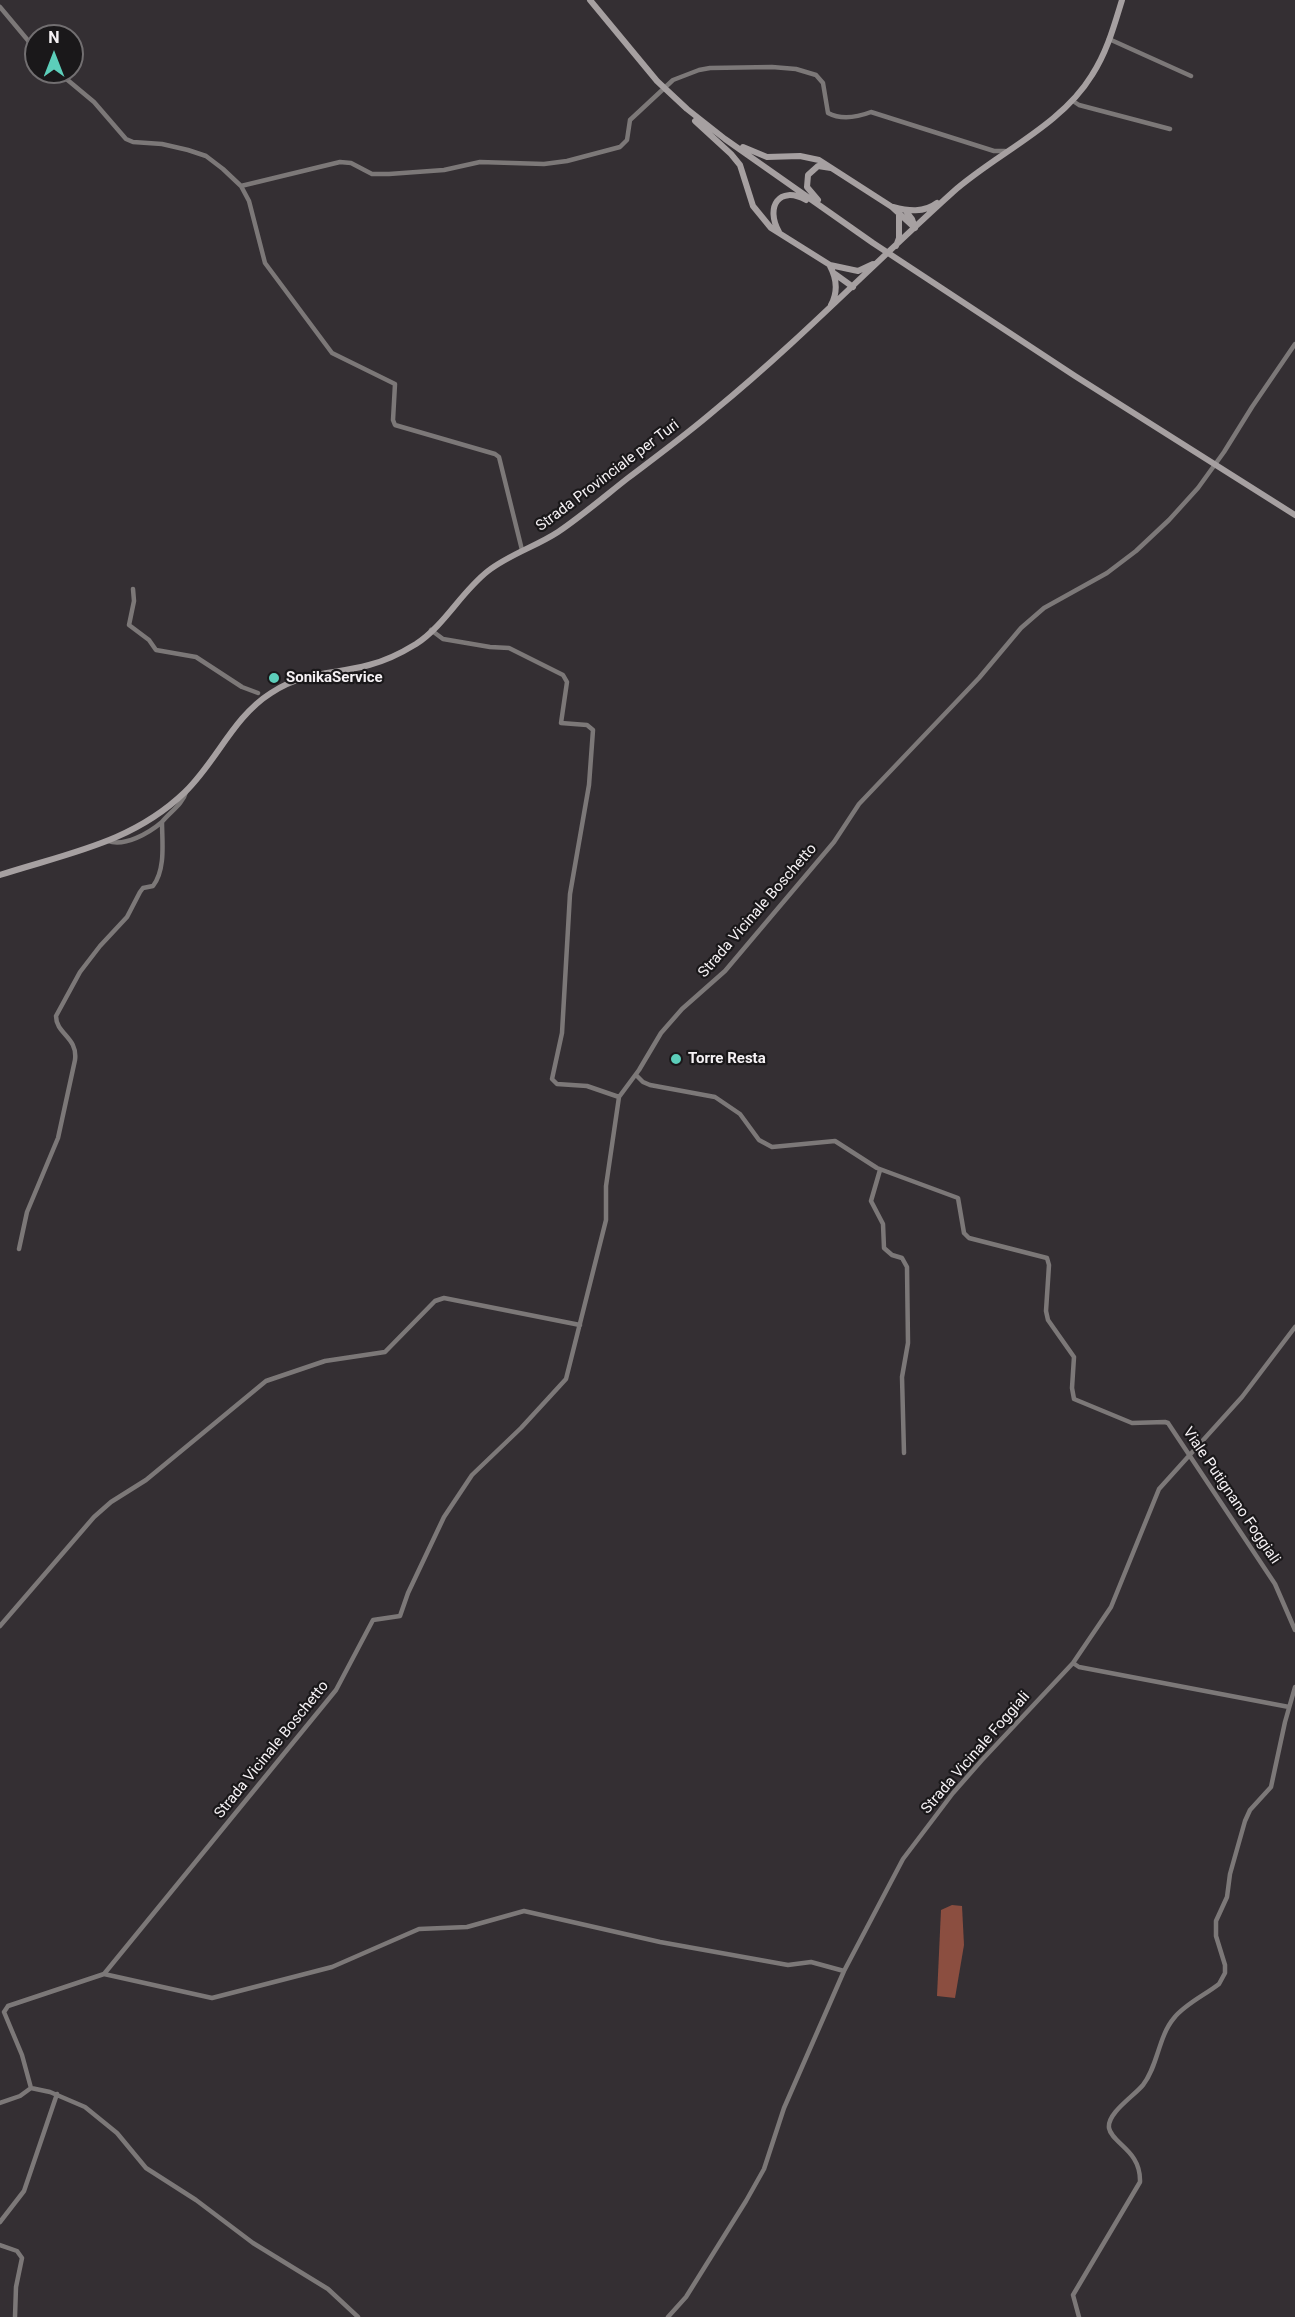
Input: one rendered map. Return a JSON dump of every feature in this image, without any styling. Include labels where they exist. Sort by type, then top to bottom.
[{"type":"main road","points":[[590,0],[657,81],[687,109],[725,139],[836,218],[1075,376],[1295,514]]},
{"type":"main road","name":"Strada Provinciale per Turi","points":[[0,874],[108,841],[150,821],[186,791],[240,720],[258,702],[272,692],[312,674],[369,665],[416,644],[465,590],[505,558],[560,530],[664,451],[716,410],[828,311],[955,191],[1042,127],[1073,101],[1091,77],[1109,39],[1122,0]]},
{"type":"main road","points":[[687,109],[692,118],[731,153],[742,171],[753,206],[762,220],[781,235],[830,265],[851,271],[864,270],[893,249],[898,238],[902,212]]},
{"type":"main road","points":[[725,139],[767,157],[812,157],[902,212],[915,228]]},
{"type":"main road","points":[[835,169],[818,166],[808,175],[807,187],[836,218]]},
{"type":"main road","points":[[902,212],[932,207],[955,191]]},
{"type":"main road","points":[[781,235],[773,221],[772,214],[776,204],[783,197],[799,196],[836,218]]},
{"type":"main road","points":[[828,311],[835,294],[834,274],[830,265]]},
{"type":"main road","points":[[842,269],[853,287]]},
{"type":"main road","points":[[834,274],[853,287]]},
{"type":"street","points":[[0,7],[24,36]]},
{"type":"street","points":[[1109,39],[1191,76]]},
{"type":"street","points":[[241,186],[340,162],[351,163],[372,174],[389,174],[444,170],[480,162],[544,164],[567,161],[620,147],[627,140],[630,120],[673,80],[710,68],[796,69],[816,75],[823,82],[828,112],[835,117],[860,116],[871,112],[994,151],[1005,152]]},
{"type":"street","points":[[73,84],[86,94],[126,139],[133,142],[171,146],[206,156],[241,186],[249,201],[265,263],[332,352],[395,384],[393,420],[395,425],[499,457],[522,550]]},
{"type":"street","points":[[1073,101],[1079,105],[1170,129]]},
{"type":"street","name":"Strada Vicinale Boschetto","points":[[104,1974],[336,1690],[373,1620],[400,1616],[408,1593],[444,1517],[472,1475],[521,1428],[566,1379],[606,1220],[606,1186],[619,1097],[636,1075],[669,1022],[726,971],[834,842],[859,804],[978,678],[1021,627],[1044,608],[1107,573],[1136,551],[1169,520],[1198,488],[1224,452],[1252,406],[1295,344]]},
{"type":"street","points":[[133,589],[134,601],[129,625],[149,640],[156,650],[196,657],[242,687],[258,693]]},
{"type":"street","points":[[431,630],[443,639],[509,648],[563,675],[567,682],[561,723],[586,725],[593,730],[590,785],[570,894],[562,1033],[552,1079],[557,1084],[586,1086],[619,1097]]},
{"type":"street","points":[[108,841],[115,843],[136,838],[162,822],[185,796],[186,791]]},
{"type":"street","points":[[19,1249],[27,1212],[58,1138],[75,1060],[75,1047],[57,1023],[56,1016],[80,972],[127,917],[143,888],[153,886],[158,879],[162,822]]},
{"type":"street","name":"Viale Putignano Foggiali","points":[[636,1075],[650,1085],[715,1097],[740,1114],[759,1140],[767,1145],[835,1141],[880,1170],[958,1198],[964,1233],[969,1238],[1047,1258],[1049,1265],[1046,1311],[1048,1320],[1074,1357],[1072,1388],[1074,1399],[1132,1423],[1165,1422],[1168,1424],[1190,1453],[1275,1584],[1287,1607],[1295,1630]]},
{"type":"street","points":[[880,1170],[872,1196],[872,1205],[883,1224],[884,1248],[892,1255],[902,1258],[907,1267],[908,1343],[902,1377],[904,1453]]},
{"type":"street","points":[[0,1626],[94,1517],[111,1502],[146,1480],[266,1381],[325,1361],[385,1352],[435,1301],[444,1298],[580,1325]]},
{"type":"street","name":"Strada Vicinale Foggiali","points":[[668,2317],[686,2297],[764,2169],[784,2108],[844,1971],[903,1859],[967,1777],[1073,1663],[1111,1607],[1159,1489],[1242,1397],[1295,1327]]},
{"type":"street","points":[[1073,1663],[1079,1667],[1289,1707]]},
{"type":"street","points":[[1079,2317],[1073,2295],[1140,2182],[1138,2166],[1131,2152],[1110,2131],[1110,2121],[1113,2114],[1144,2083],[1174,2018],[1219,1984],[1222,1978],[1225,1965],[1216,1936],[1216,1921],[1227,1897],[1230,1874],[1245,1821],[1250,1810],[1271,1787],[1295,1687]]},
{"type":"street","points":[[31,2088],[22,2055],[4,2012],[8,2006],[104,1974],[212,1998],[332,1967],[419,1929],[467,1927],[524,1911],[660,1942],[788,1965],[810,1962],[844,1971]]},
{"type":"street","points":[[0,2103],[20,2096],[31,2088],[57,2094],[85,2108],[117,2133],[146,2168],[196,2200],[253,2243],[328,2289],[358,2317]]},
{"type":"street","points":[[0,2223],[24,2192],[57,2094]]},
{"type":"street","points":[[0,2245],[16,2252],[22,2258],[16,2287],[15,2317]]},
{"type":"shaded area","points":[[952,1905],[962,1906],[964,1945],[955,1998],[937,1996],[941,1910]]},
{"type":"place","name":"SonikaService","points":[[274,678]]},
{"type":"place","name":"Torre Resta","points":[[676,1059]]}]
